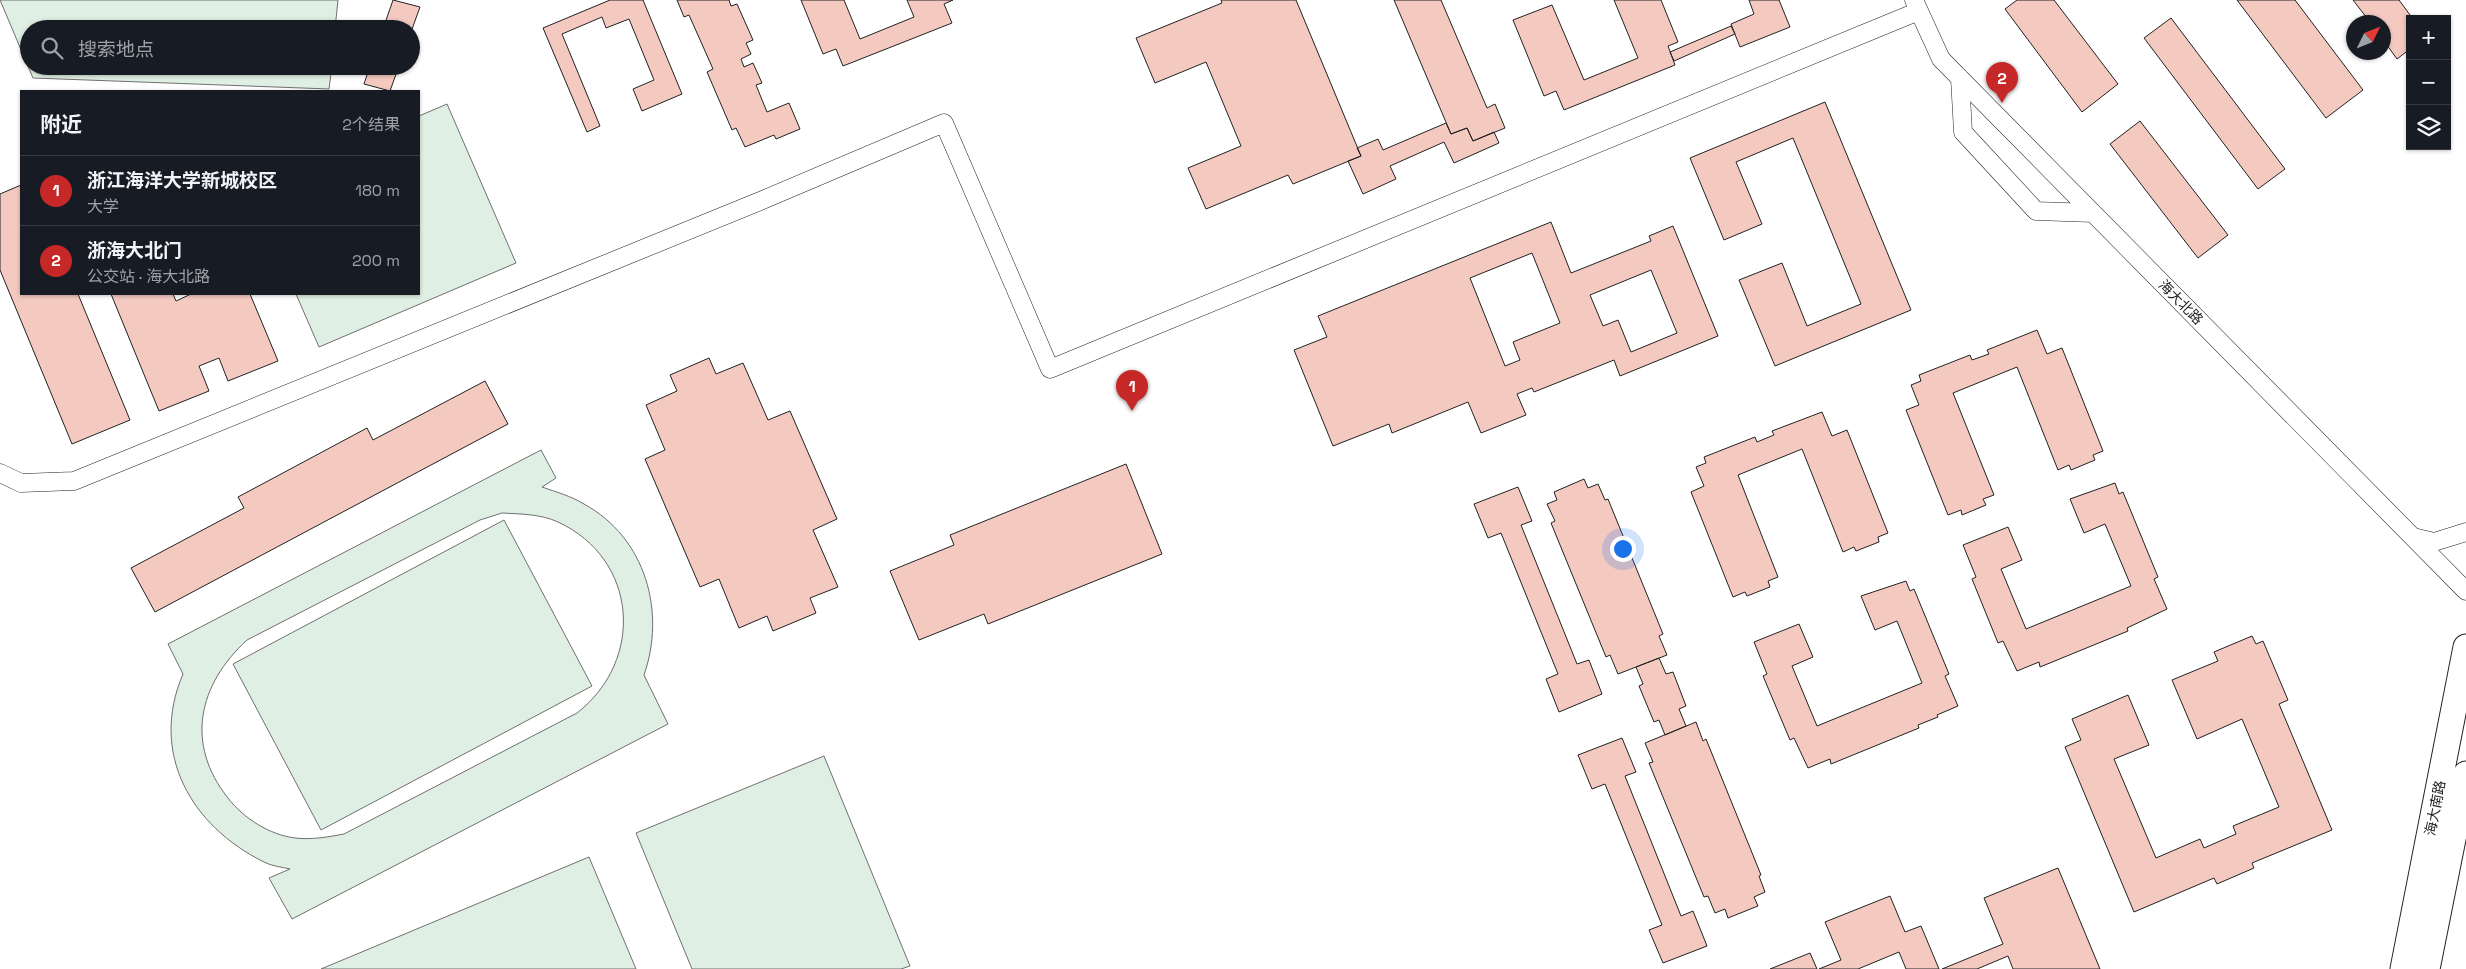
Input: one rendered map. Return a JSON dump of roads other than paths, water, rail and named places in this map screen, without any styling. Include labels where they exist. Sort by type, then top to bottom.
[{"type":"street","name":"海大北路","points":[[1916,6],[1941,59],[2466,591]]},
{"type":"street","points":[[0,473],[21,483],[74,481],[765,199],[944,122],[1050,369],[1916,6]]},
{"type":"street","points":[[1960,78],[1963,132],[2036,211],[2093,213]]},
{"type":"street","points":[[2412,537],[2434,542],[2466,532]]},
{"type":"street","name":"海大南路","points":[[2403,969],[2466,647]]},
{"type":"street","name":"海大南路","points":[[2427,969],[2466,774]]},
{"type":"place","name":"浙海大北门","points":[[2002,103]]},
{"type":"place","name":"浙江海洋大学新城校区","points":[[1132,411]]}]
